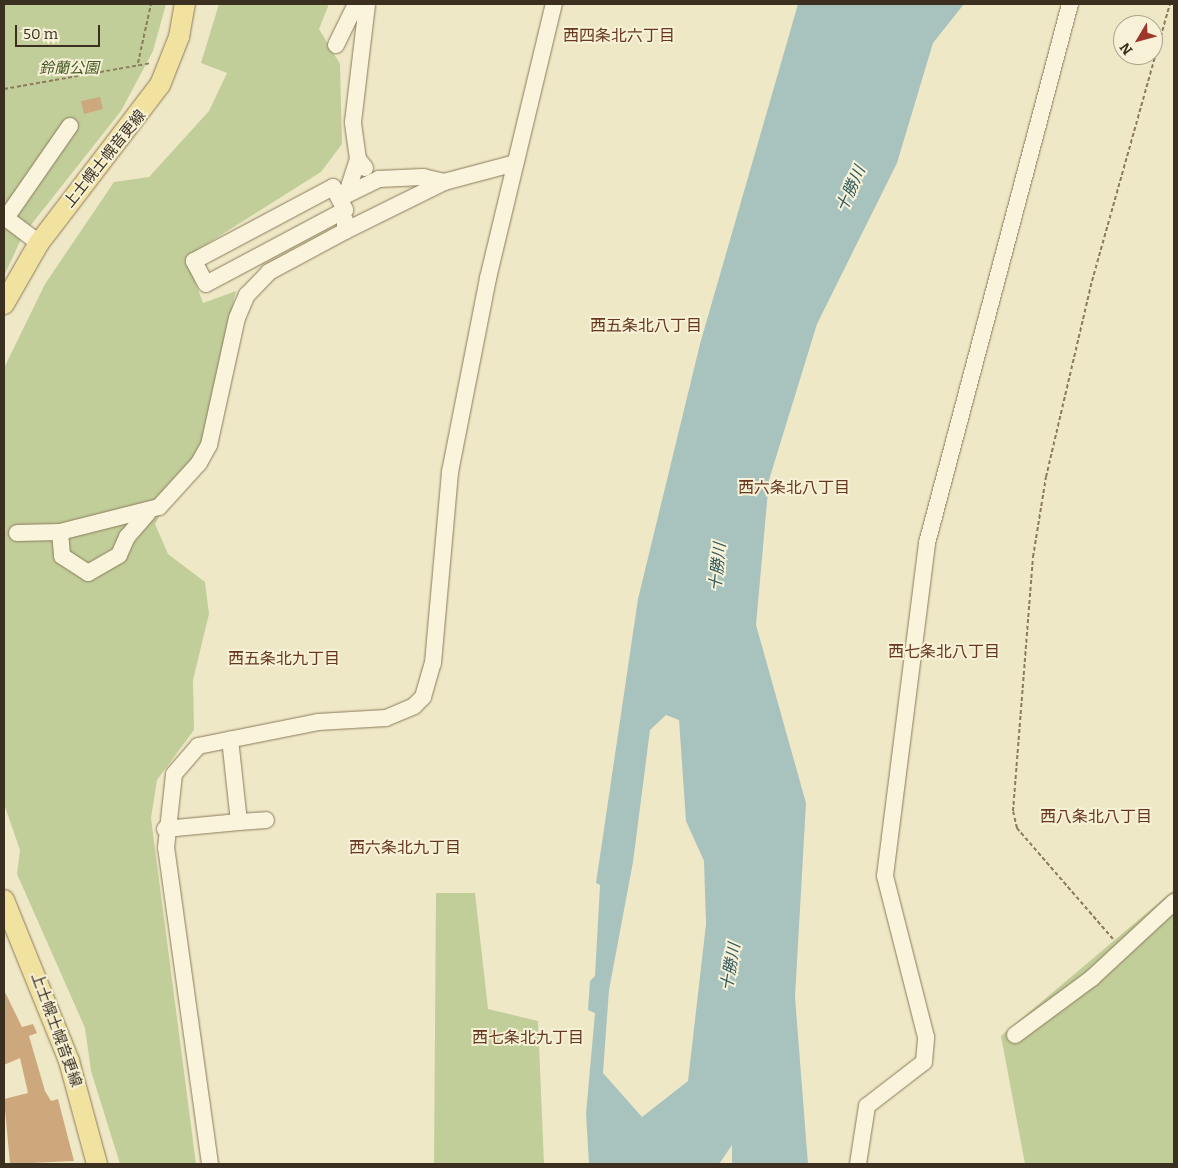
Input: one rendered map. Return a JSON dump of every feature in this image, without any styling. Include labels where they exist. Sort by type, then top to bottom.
[{"type":"main road","name":"上士幌士幌音更線","points":[[4,304],[39,243],[144,111],[168,62],[185,4]]},
{"type":"main road","name":"上士幌士幌音更線","points":[[4,900],[11,933],[69,1061],[97,1164]]},
{"type":"street","points":[[336,45],[356,4]]},
{"type":"street","points":[[345,231],[346,203],[358,159],[353,122],[367,4]]},
{"type":"street","points":[[210,1164],[165,829],[174,774],[198,746],[318,722],[386,718],[414,706],[423,697],[433,663],[450,472],[506,204],[554,4]]},
{"type":"street","points":[[858,1164],[867,1106],[924,1062],[926,1038],[885,876],[927,543],[1070,4]]},
{"type":"street","points":[[39,243],[6,218],[70,126]]},
{"type":"street","points":[[358,159],[379,179]]},
{"type":"street","points":[[60,532],[62,556],[88,573],[119,555],[127,537],[148,513],[199,463],[209,445],[237,318],[246,295],[269,272],[345,231],[444,182],[516,163]]},
{"type":"street","points":[[346,203],[333,187],[194,261],[206,284],[328,220],[346,203],[379,179],[423,177],[444,182]]},
{"type":"street","points":[[315,197],[328,220]]},
{"type":"street","points":[[17,533],[60,532],[148,513]]},
{"type":"street","points":[[230,739],[238,822]]},
{"type":"street","points":[[165,829],[266,820]]},
{"type":"street","points":[[1015,1036],[1123,950],[1174,902]]},
{"type":"path","points":[[138,63],[151,4]]},
{"type":"path","points":[[1123,950],[1017,828],[1013,811],[1033,557],[1046,477],[1092,280],[1170,4]]},
{"type":"path","points":[[4,90],[138,63],[168,62]]},
{"type":"green space","name":"鈴蘭公園","points":[[4,4],[166,4],[153,51],[121,111],[23,235],[4,276]]},
{"type":"green space","points":[[219,4],[329,4],[319,29],[340,64],[342,144],[321,172],[186,257],[203,303],[236,291],[202,441],[155,524],[168,554],[205,582],[209,614],[193,680],[194,730],[157,780],[151,818],[196,1164],[120,1164],[91,1071],[85,1028],[17,874],[20,850],[4,804],[4,368],[45,284],[114,182],[149,177],[209,111],[227,73],[201,63]]},
{"type":"green space","points":[[1174,890],[1174,1164],[1025,1164],[1001,1036]]},
{"type":"green space","points":[[436,893],[475,893],[488,1009],[538,1021],[544,1164],[434,1164]]},
{"type":"water","name":"十勝川","points":[[798,4],[964,4],[933,43],[897,163],[817,324],[769,480],[756,625],[806,803],[795,997],[808,1164],[732,1164],[732,1145],[719,1164],[589,1164],[586,1114],[595,1013],[588,1010],[590,981],[595,976],[600,885],[596,883],[638,599],[700,344]],"holes":[[[666,715],[679,720],[686,821],[704,861],[706,924],[688,1081],[642,1117],[603,1073],[609,990],[633,862],[650,730]]]},
{"type":"building","points":[[100,97],[103,109],[84,114],[81,101]]},
{"type":"building","points":[[4,990],[22,1027],[33,1024],[37,1033],[29,1036],[45,1091],[51,1101],[58,1099],[74,1161],[10,1164],[4,1099],[28,1093],[20,1058],[4,1065]]},
{"type":"district","name":"西四条北六丁目","points":[[619,36]]},
{"type":"district","name":"西五条北八丁目","points":[[646,326]]},
{"type":"district","name":"西六条北八丁目","points":[[794,488]]},
{"type":"district","name":"西七条北八丁目","points":[[944,652]]},
{"type":"district","name":"西五条北九丁目","points":[[284,659]]},
{"type":"district","name":"西八条北八丁目","points":[[1096,817]]},
{"type":"district","name":"西六条北九丁目","points":[[405,848]]},
{"type":"district","name":"西七条北九丁目","points":[[528,1038]]}]
